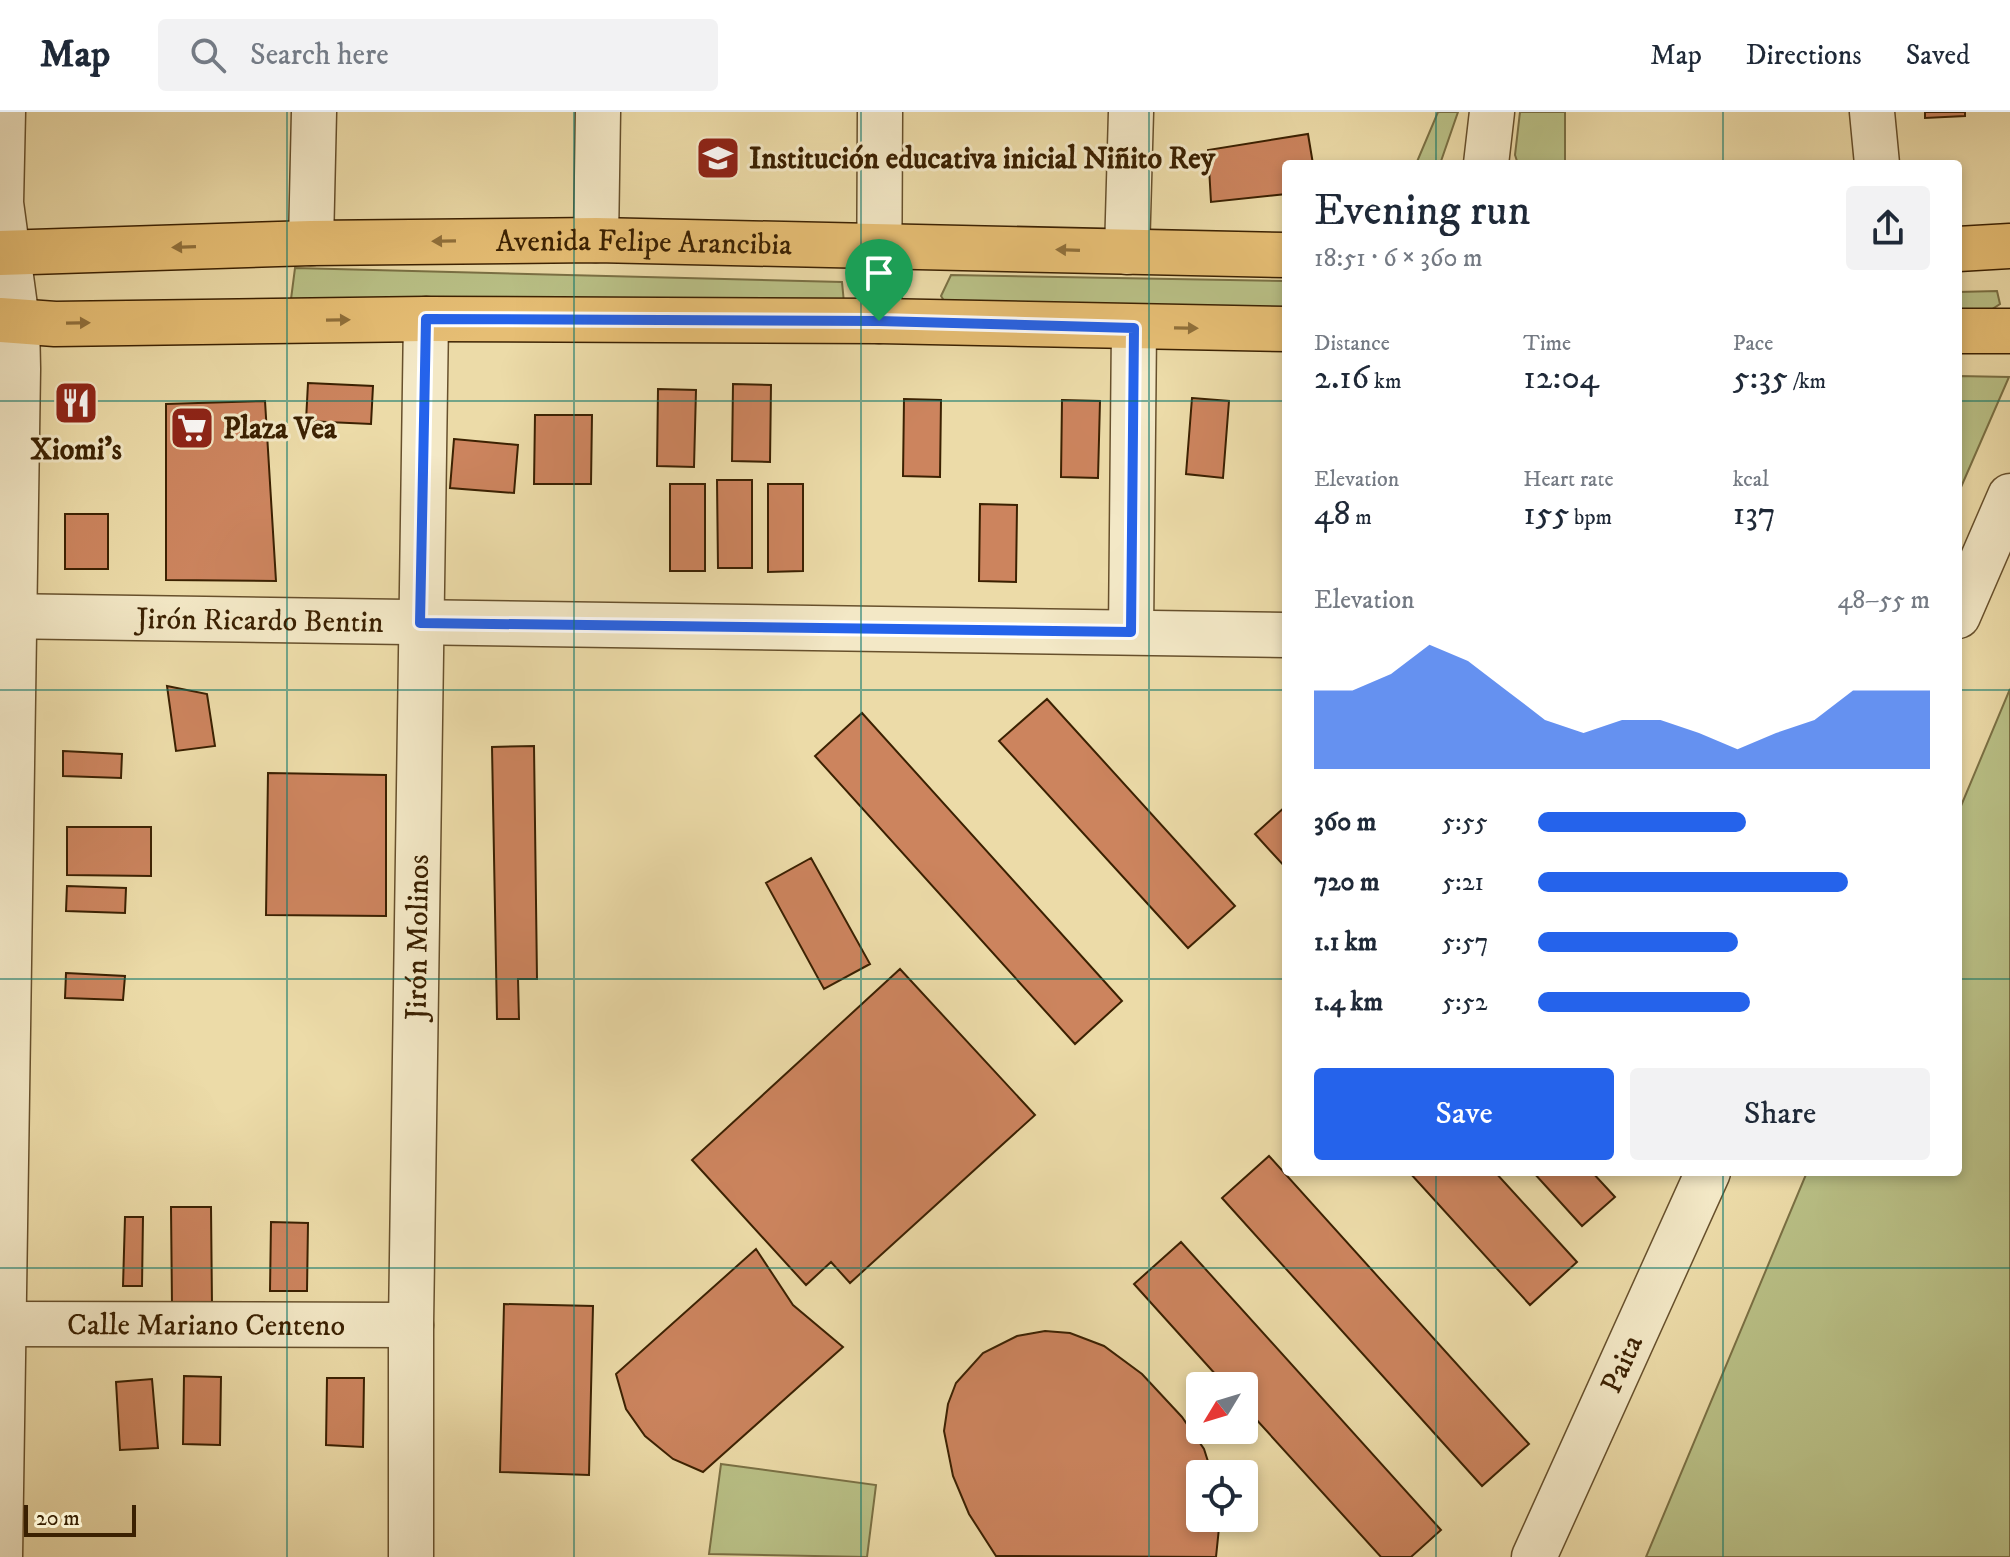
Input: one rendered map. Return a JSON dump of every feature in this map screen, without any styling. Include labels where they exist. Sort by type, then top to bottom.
[{"type":"main road","name":"Avenida Felipe Arancibia","points":[[3,253],[311,243],[596,240],[1282,255]]},
{"type":"main road","points":[[1962,249],[2010,246]]},
{"type":"main road","points":[[8,321],[879,321],[1282,329]]},
{"type":"main road","points":[[1962,331],[2010,331]]},
{"type":"street","points":[[0,1557],[8,616],[8,321],[0,203],[3,112]]},
{"type":"street","points":[[311,243],[314,112]]},
{"type":"street","points":[[596,240],[598,112]]},
{"type":"street","points":[[879,321],[880,112]]},
{"type":"street","points":[[1127,252],[1131,112]]},
{"type":"street","points":[[1488,160],[1492,112]]},
{"type":"street","points":[[1872,112],[1877,160]]},
{"type":"street","name":"Jirón Molinos","points":[[411,1557],[411,1325],[426,319]]},
{"type":"street","points":[[1131,632],[1134,328]]},
{"type":"street","points":[[1962,607],[2010,496]]},
{"type":"street","name":"Jirón Ricardo Bentin","points":[[8,616],[1282,635]]},
{"type":"street","name":"Paita","points":[[1534,1557],[1706,1176]]},
{"type":"street","name":"Calle Mariano Centeno","points":[[2,1324],[411,1325]]},
{"type":"green space","points":[[1438,112],[1458,112],[1441,160],[1418,160]]},
{"type":"green space","points":[[1520,112],[1565,112],[1565,160],[1517,160]]},
{"type":"green space","points":[[295,268],[842,282],[844,303],[291,299]]},
{"type":"green space","points":[[951,275],[1282,281],[1282,309],[948,307],[941,296]]},
{"type":"green space","points":[[1997,291],[2000,304],[1986,313],[1962,313],[1962,292]]},
{"type":"green space","points":[[1962,376],[2009,377],[1962,485]]},
{"type":"green space","points":[[2010,689],[2010,1557],[1646,1557],[1805,1176],[1962,1176],[1962,803]]},
{"type":"green space","points":[[721,1464],[876,1485],[867,1557],[709,1554]]},
{"type":"building","points":[[1925,112],[1965,112],[1965,116],[1925,118]]},
{"type":"building","points":[[1308,134],[1312,160],[1282,160],[1282,194],[1211,202],[1208,150]]},
{"type":"building","points":[[308,383],[373,386],[371,424],[306,421]]},
{"type":"building","points":[[733,384],[771,385],[770,462],[732,461]]},
{"type":"building","points":[[658,389],[696,390],[694,467],[657,466]]},
{"type":"building","points":[[1192,398],[1229,401],[1223,478],[1186,474]]},
{"type":"building","points":[[904,399],[941,400],[940,477],[903,476]]},
{"type":"building","points":[[1062,400],[1100,401],[1098,478],[1061,477]]},
{"type":"building","points":[[265,401],[276,581],[166,580],[166,404]]},
{"type":"building","points":[[535,415],[592,415],[591,484],[534,484]]},
{"type":"building","points":[[454,439],[518,445],[514,493],[450,488]]},
{"type":"building","points":[[717,480],[752,480],[752,568],[718,568]]},
{"type":"building","points":[[670,484],[705,484],[705,571],[670,571]]},
{"type":"building","points":[[768,484],[803,484],[803,571],[768,572]]},
{"type":"building","points":[[980,504],[1017,505],[1016,582],[979,581]]},
{"type":"building","points":[[65,514],[108,514],[108,569],[65,569]]},
{"type":"building","points":[[167,686],[207,694],[215,746],[176,751]]},
{"type":"building","points":[[1047,699],[1235,906],[1188,948],[999,741]]},
{"type":"building","points":[[862,713],[1122,1001],[1075,1044],[815,756]]},
{"type":"building","points":[[534,746],[537,979],[518,979],[519,1019],[497,1019],[492,747]]},
{"type":"building","points":[[63,751],[122,754],[121,778],[63,776]]},
{"type":"building","points":[[268,773],[386,775],[386,916],[266,915]]},
{"type":"building","points":[[1282,810],[1282,864],[1255,834]]},
{"type":"building","points":[[67,827],[151,827],[151,876],[67,875]]},
{"type":"building","points":[[811,858],[870,964],[824,989],[766,883]]},
{"type":"building","points":[[67,886],[126,888],[125,913],[66,911]]},
{"type":"building","points":[[900,969],[1035,1115],[850,1283],[831,1262],[806,1285],[692,1160]]},
{"type":"building","points":[[66,973],[125,976],[123,1000],[65,998]]},
{"type":"building","points":[[1269,1156],[1282,1170],[1282,1176],[1287,1176],[1529,1444],[1482,1486],[1222,1198]]},
{"type":"building","points":[[1413,1176],[1499,1176],[1577,1262],[1530,1305]]},
{"type":"building","points":[[1537,1176],[1596,1176],[1615,1197],[1582,1226]]},
{"type":"building","points":[[171,1207],[211,1207],[212,1306],[172,1306]]},
{"type":"building","points":[[125,1217],[143,1217],[142,1286],[123,1286]]},
{"type":"building","points":[[271,1222],[308,1223],[307,1291],[270,1291]]},
{"type":"building","points":[[1181,1242],[1441,1530],[1411,1557],[1381,1557],[1258,1421],[1258,1372],[1213,1372],[1134,1284]]},
{"type":"building","points":[[756,1249],[793,1305],[843,1347],[703,1472],[673,1459],[645,1436],[626,1409],[616,1374]]},
{"type":"building","points":[[504,1304],[593,1306],[589,1475],[500,1472]]},
{"type":"building","points":[[1045,1331],[1070,1333],[1104,1346],[1142,1374],[1182,1417],[1186,1423],[1186,1444],[1201,1444],[1208,1460],[1186,1460],[1186,1532],[1219,1532],[1216,1557],[996,1556],[969,1514],[953,1476],[944,1431],[948,1404],[956,1383],[983,1353],[1017,1336]]},
{"type":"building","points":[[184,1376],[221,1377],[220,1445],[183,1444]]},
{"type":"building","points":[[327,1378],[364,1378],[363,1447],[326,1445]]},
{"type":"building","points":[[152,1379],[158,1448],[120,1450],[116,1382]]},
{"type":"place","name":"Institución educativa inicial Niñito Rey","points":[[718,158]]},
{"type":"place","name":"Xiomi's","points":[[76,403]]},
{"type":"place","name":"Plaza Vea","points":[[192,428]]},
{"type":"route","points":[[426,319],[879,321],[1134,328],[1131,632],[420,623],[426,319]]}]
